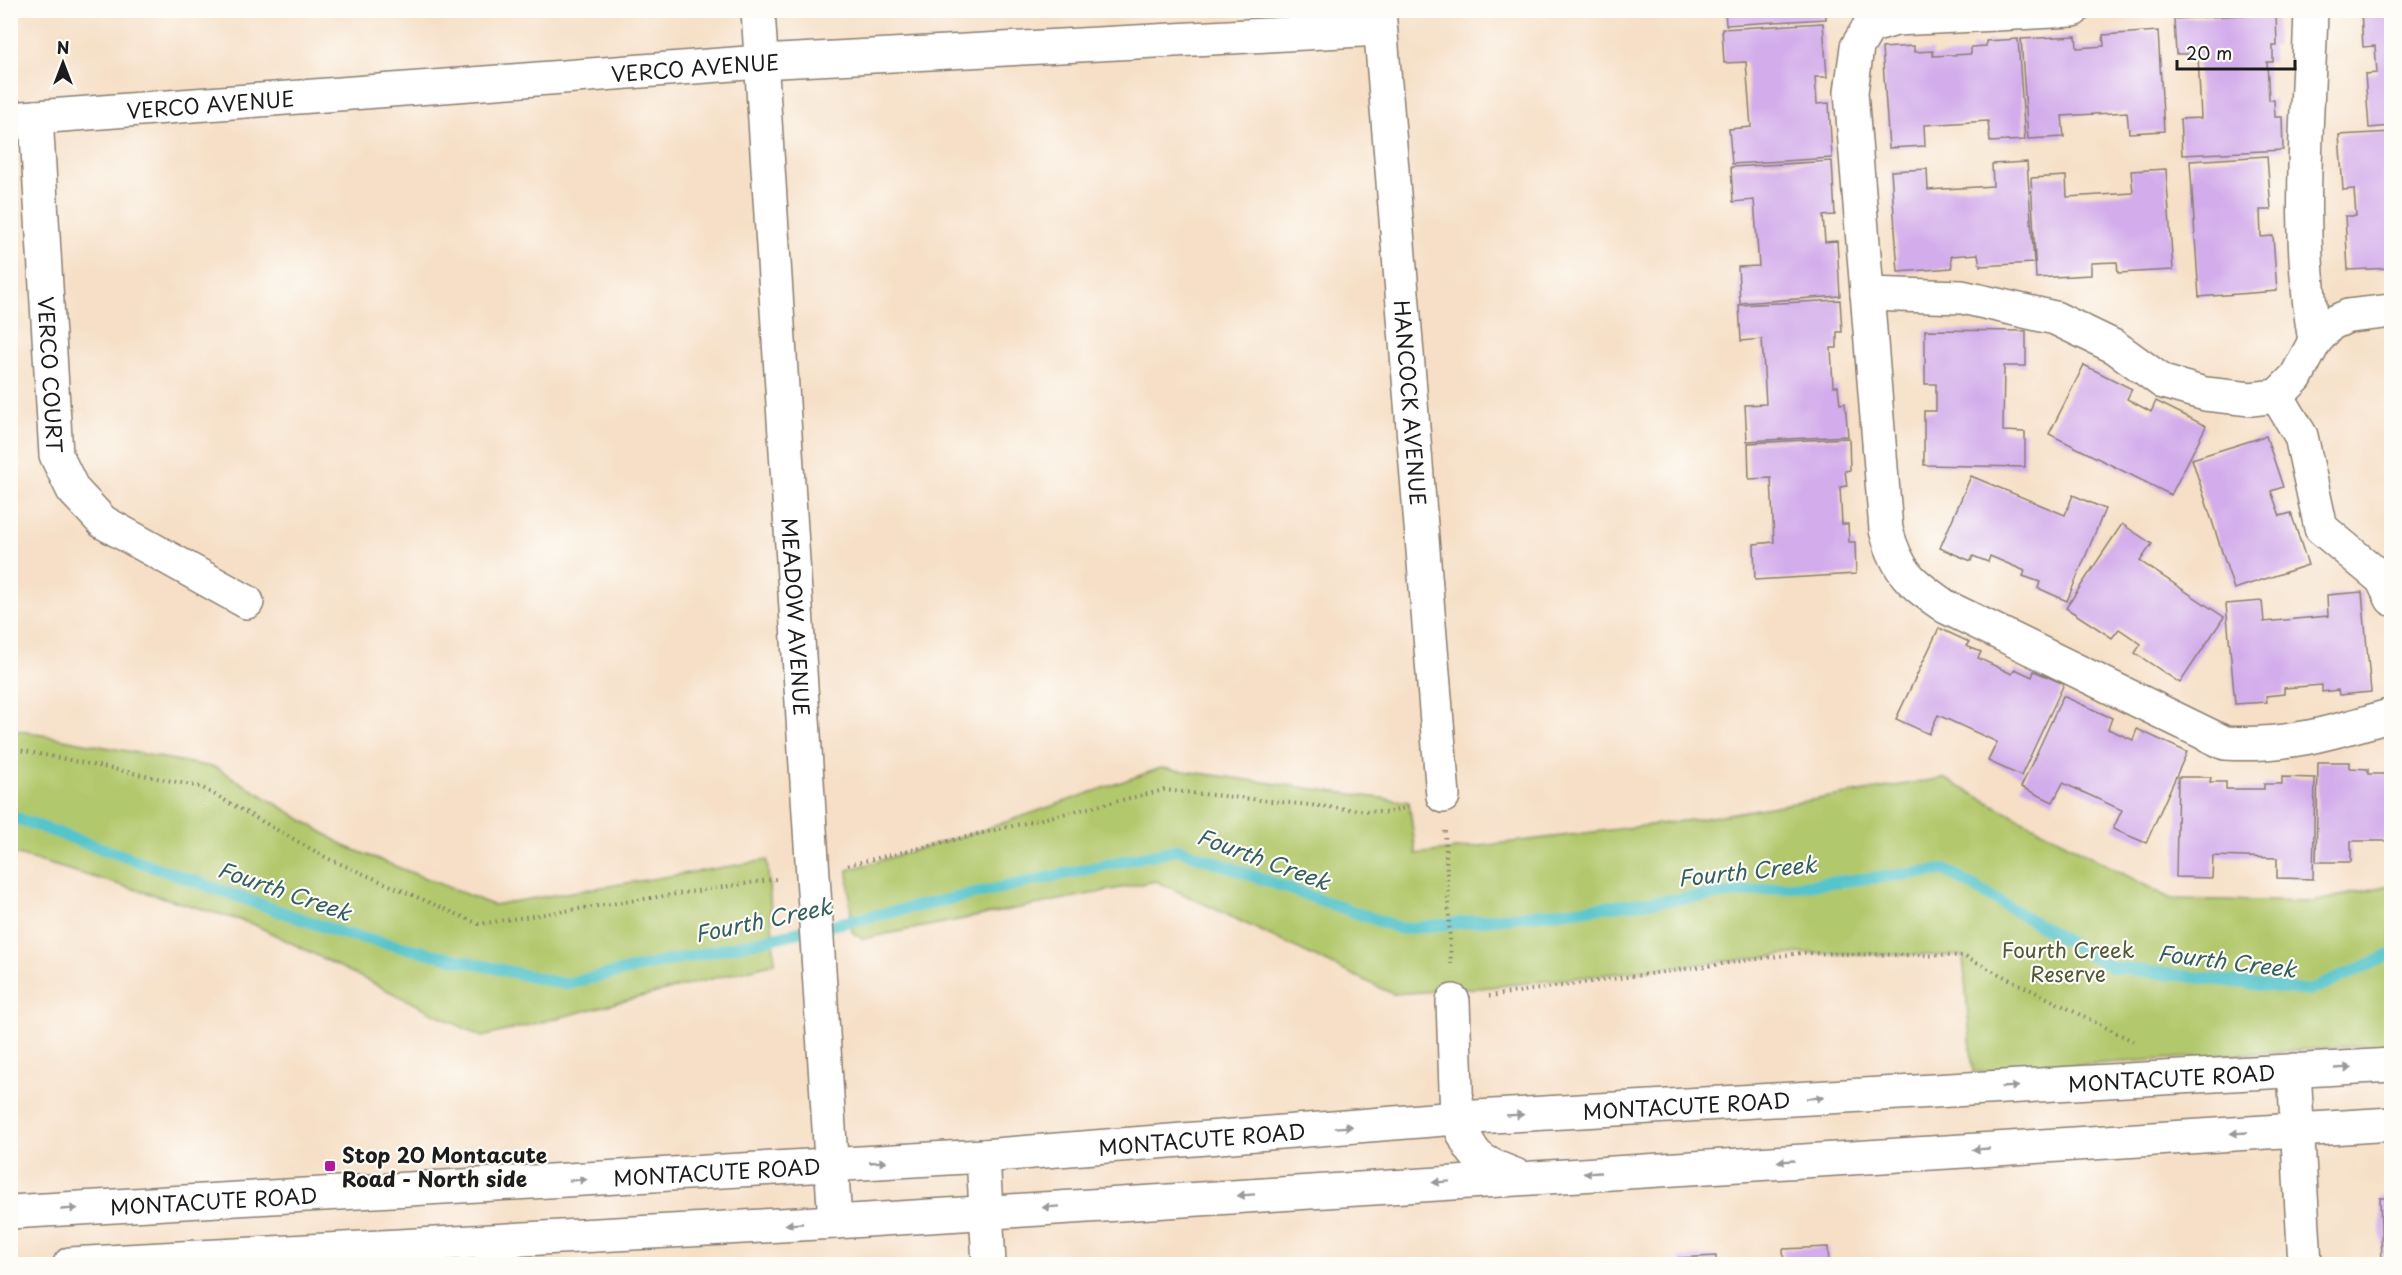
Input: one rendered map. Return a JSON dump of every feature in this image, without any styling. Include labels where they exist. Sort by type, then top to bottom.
[{"type":"street","name":"MEADOW AVENUE","points":[[758,10],[835,1222]]},
{"type":"street","points":[[2311,10],[2305,227],[2308,304],[2315,341]]},
{"type":"street","points":[[2058,11],[1896,19],[1869,27],[1857,47],[1851,92],[1886,530],[1894,557],[1913,584],[1946,608],[2225,743],[2257,745],[2293,742],[2391,715]]},
{"type":"street","name":"VERCO AVENUE","points":[[23,118],[760,62],[1379,20]]},
{"type":"street","name":"HANCOCK AVENUE","points":[[1379,20],[1443,796]]},
{"type":"street","name":"VERCO COURT","points":[[23,118],[56,455],[73,490],[103,522],[248,602]]},
{"type":"street","points":[[1867,294],[1962,297],[2055,318],[2115,347],[2163,382],[2205,394],[2251,399],[2277,396],[2296,377],[2315,341],[2330,324],[2348,316],[2391,310]]},
{"type":"street","points":[[2277,396],[2301,436],[2321,528],[2382,579],[2391,599]]},
{"type":"street","points":[[1453,1001],[1457,1118],[1469,1148],[1483,1163],[1520,1177]]},
{"type":"street","name":"MONTACUTE ROAD","points":[[10,1212],[983,1156],[1457,1118],[2391,1065]]},
{"type":"street","points":[[2294,1070],[2305,1264]]},
{"type":"street","points":[[70,1264],[835,1222],[1520,1177],[2391,1124]]},
{"type":"street","points":[[983,1156],[989,1264]]},
{"type":"path","points":[[10,748],[201,787],[327,858],[479,924],[812,879],[1164,790],[1387,813],[1443,796],[1453,1001],[1801,953],[1963,956],[2138,1044]]},
{"type":"green space","points":[[10,729],[217,768],[347,847],[493,905],[767,860],[775,963],[482,1037],[253,924],[11,853]]},
{"type":"green space","name":"Fourth Creek Reserve","points":[[1161,768],[1409,802],[1416,854],[1699,819],[1943,778],[2171,899],[2313,902],[2391,885],[2391,1044],[1973,1072],[1963,956],[1801,953],[1481,988],[1393,994],[1156,881],[862,939],[852,932],[848,870],[983,830]]},
{"type":"building","points":[[1725,10],[1826,10],[1826,19],[1726,25]]},
{"type":"building","points":[[2361,10],[2392,10],[2392,126],[2369,128],[2365,74],[2377,73],[2375,46],[2363,47]]},
{"type":"building","points":[[2276,13],[2277,46],[2273,46],[2273,62],[2267,62],[2269,100],[2274,100],[2275,117],[2282,117],[2283,150],[2182,155],[2180,119],[2201,118],[2198,54],[2176,54],[2174,19]]},
{"type":"building","points":[[1823,23],[1827,77],[1815,77],[1817,104],[1829,103],[1832,158],[1732,164],[1729,129],[1751,127],[1746,62],[1724,63],[1722,29]]},
{"type":"building","points":[[2158,31],[2164,131],[2129,133],[2127,112],[2062,116],[2064,137],[2028,139],[2021,39],[2076,36],[2077,48],[2104,46],[2103,35]]},
{"type":"building","points":[[2018,39],[2025,140],[1990,142],[1988,121],[1924,125],[1925,146],[1889,148],[1882,48],[1914,46],[1914,52],[1933,51],[1933,56],[1971,54],[1971,47],[1986,46],[1986,41]]},
{"type":"building","points":[[2392,132],[2392,268],[2348,270],[2345,216],[2356,216],[2354,189],[2343,190],[2339,135]]},
{"type":"building","points":[[2267,156],[2271,210],[2260,210],[2261,237],[2273,236],[2277,291],[2199,297],[2190,161]]},
{"type":"building","points":[[1832,161],[1835,215],[1823,216],[1825,242],[1837,241],[1840,296],[1740,303],[1738,267],[1759,266],[1754,200],[1733,202],[1731,167]]},
{"type":"building","points":[[2027,162],[2034,263],[1980,266],[1978,254],[1951,256],[1952,268],[1898,272],[1891,171],[1927,169],[1928,190],[1993,186],[1992,164]]},
{"type":"building","points":[[2166,169],[2173,270],[2118,273],[2117,262],[2091,263],[2091,275],[2036,278],[2031,178],[2066,176],[2067,197],[2133,193],[2131,171]]},
{"type":"building","points":[[1840,300],[1842,332],[1837,332],[1837,348],[1831,348],[1833,386],[1838,386],[1840,404],[1845,403],[1848,436],[1747,441],[1745,405],[1766,404],[1762,339],[1741,341],[1739,305]]},
{"type":"building","points":[[1925,330],[2026,331],[2026,366],[2004,366],[2003,431],[2025,432],[2025,467],[1924,465],[1924,411],[1936,411],[1936,384],[1925,384]]},
{"type":"building","points":[[2084,365],[2132,389],[2127,399],[2151,412],[2156,401],[2206,426],[2171,495],[2049,434]]},
{"type":"building","points":[[2266,436],[2283,487],[2271,491],[2280,516],[2291,513],[2308,565],[2234,589],[2192,459]]},
{"type":"building","points":[[1849,438],[1850,470],[1845,471],[1847,486],[1840,487],[1842,524],[1848,524],[1849,542],[1855,542],[1856,574],[1755,580],[1754,544],[1774,542],[1771,478],[1749,479],[1748,443]]},
{"type":"building","points":[[1971,476],[2065,515],[2073,495],[2105,509],[2067,601],[2038,588],[2040,582],[2023,576],[2025,571],[1990,556],[1988,562],[1973,556],[1971,561],[1940,548]]},
{"type":"building","points":[[2122,524],[2152,544],[2140,561],[2224,617],[2180,683],[2135,653],[2141,644],[2119,629],[2112,638],[2066,608]]},
{"type":"building","points":[[2362,592],[2371,692],[2339,695],[2338,690],[2322,692],[2322,685],[2284,688],[2284,694],[2266,696],[2267,702],[2235,704],[2226,604],[2262,601],[2264,622],[2328,616],[2327,595]]},
{"type":"building","points":[[1939,628],[1969,642],[1966,646],[1981,652],[1978,658],[2012,674],[2015,669],[2032,677],[2034,671],[2064,684],[2021,776],[1988,761],[1997,742],[1938,715],[1929,734],[1896,719]]},
{"type":"building","points":[[2063,696],[2112,718],[2108,729],[2133,740],[2137,729],[2187,752],[2146,843],[2113,829],[2122,810],[2063,783],[2053,802],[2021,787]]},
{"type":"building","points":[[2318,762],[2350,762],[2350,768],[2368,769],[2368,774],[2392,774],[2392,841],[2351,841],[2351,862],[2316,862]]},
{"type":"building","points":[[2178,777],[2211,777],[2210,782],[2226,782],[2226,789],[2264,789],[2264,784],[2282,784],[2282,777],[2315,778],[2313,879],[2277,878],[2277,858],[2213,856],[2212,878],[2176,877]]},
{"type":"building","points":[[2380,1198],[2392,1198],[2392,1264],[2382,1264]]},
{"type":"building","points":[[1828,1247],[1829,1264],[1784,1264],[1783,1249]]},
{"type":"building","points":[[1716,1256],[1716,1264],[1680,1264],[1679,1258]]},
{"type":"waterway","name":"Fourth Creek","points":[[10,816],[341,933],[564,984],[1178,849],[1402,929],[1945,870],[2111,967],[2309,991],[2392,954]]},
{"type":"place","name":"Stop 20 Montacute Road - North side","points":[[330,1166]]}]
